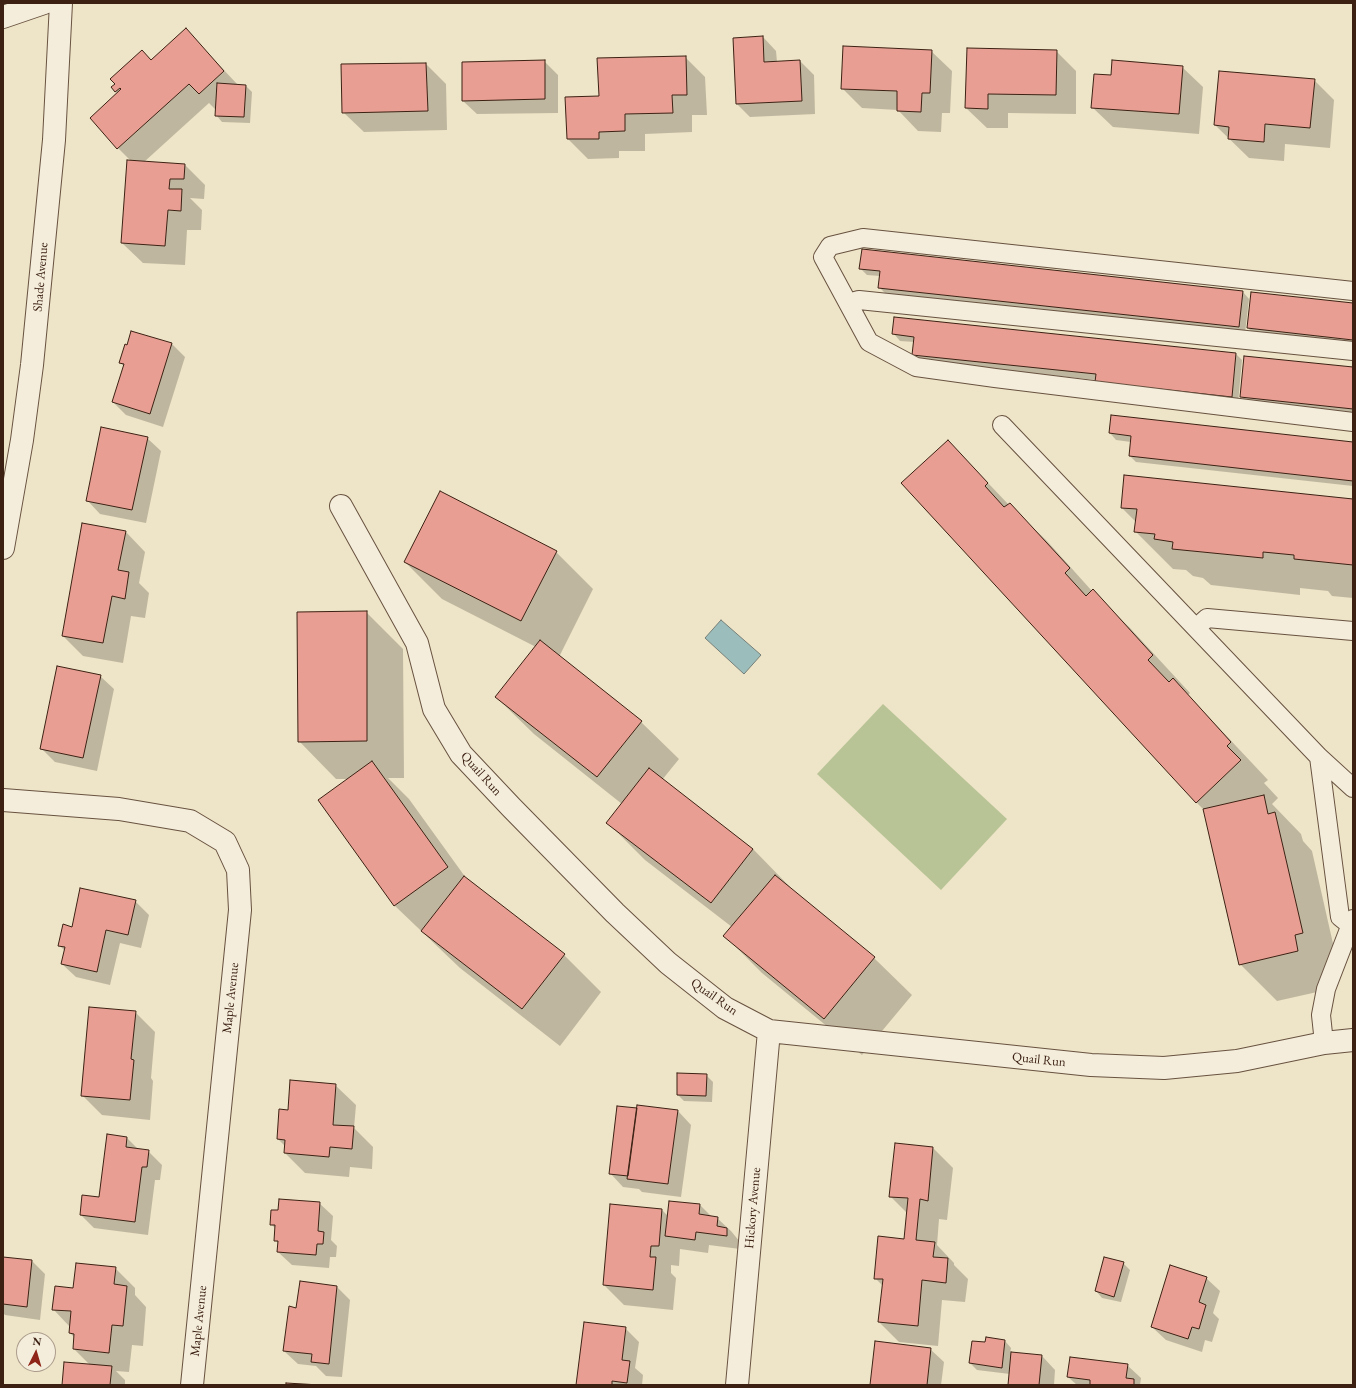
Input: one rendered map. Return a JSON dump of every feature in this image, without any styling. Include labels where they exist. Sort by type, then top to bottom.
[{"type":"street","points":[[3,17],[44,3]]},
{"type":"street","name":"Shade Avenue","points":[[3,548],[22,440],[32,365],[54,140],[61,3]]},
{"type":"street","name":"Quail Run","points":[[341,506],[378,570],[417,643],[434,709],[461,754],[615,913],[668,963],[725,1008],[769,1031],[1090,1065],[1164,1068],[1236,1061],[1324,1043],[1353,1040]]},
{"type":"street","name":"Maple Avenue","points":[[3,800],[119,809],[190,821],[225,842],[238,870],[240,910],[192,1385]]},
{"type":"street","name":"Hickory Avenue","points":[[737,1385],[769,1031]]},
{"type":"lane","points":[[1353,291],[863,238],[830,246],[823,257],[869,342],[916,366],[995,378],[1353,422]]},
{"type":"lane","points":[[848,302],[859,300],[1353,351]]},
{"type":"lane","points":[[1002,425],[1319,757],[1353,788]]},
{"type":"lane","points":[[1196,628],[1207,618],[1353,631]]},
{"type":"lane","points":[[1319,757],[1340,917],[1352,922],[1326,989],[1321,1016],[1324,1043]]},
{"type":"green space","points":[[883,704],[1007,819],[941,890],[817,774]]},
{"type":"water","points":[[721,620],[761,655],[744,674],[705,638]]},
{"type":"building","points":[[186,28],[224,71],[199,94],[189,84],[117,149],[90,118],[121,89],[120,88],[115,92],[111,87],[115,84],[110,79],[142,50],[151,60]]},
{"type":"building","points":[[763,36],[764,62],[800,60],[802,101],[736,104],[733,38]]},
{"type":"building","points":[[843,46],[932,50],[930,93],[922,93],[921,112],[897,111],[897,91],[841,89]]},
{"type":"building","points":[[967,48],[1057,50],[1056,95],[988,94],[988,109],[965,108]]},
{"type":"building","points":[[686,56],[687,95],[672,95],[673,113],[625,114],[625,131],[599,132],[599,139],[567,139],[565,97],[599,96],[597,58]]},
{"type":"building","points":[[545,60],[545,99],[462,101],[462,62]]},
{"type":"building","points":[[1112,60],[1183,66],[1179,114],[1091,108],[1094,74],[1111,75]]},
{"type":"building","points":[[426,63],[428,111],[342,113],[341,64]]},
{"type":"building","points":[[1219,71],[1315,79],[1310,128],[1265,124],[1264,142],[1228,139],[1229,127],[1214,125]]},
{"type":"building","points":[[217,83],[246,85],[244,117],[215,116]]},
{"type":"building","points":[[127,160],[185,164],[184,179],[170,179],[169,189],[182,189],[181,211],[168,210],[165,246],[121,243]]},
{"type":"building","points":[[862,249],[1243,291],[1239,327],[878,288],[880,271],[859,269]]},
{"type":"building","points":[[1251,292],[1353,303],[1353,340],[1247,328]]},
{"type":"building","points":[[894,317],[1236,353],[1232,397],[1095,382],[1096,374],[912,355],[914,337],[892,334]]},
{"type":"building","points":[[131,331],[172,343],[150,414],[112,402],[124,364],[119,363]]},
{"type":"building","points":[[1244,356],[1353,367],[1353,409],[1240,397]]},
{"type":"building","points":[[1111,415],[1353,442],[1353,481],[1129,456],[1131,436],[1109,433]]},
{"type":"building","points":[[101,427],[148,437],[132,510],[86,501]]},
{"type":"building","points":[[948,440],[988,483],[985,486],[1004,507],[1010,503],[1070,568],[1065,573],[1086,596],[1093,589],[1153,655],[1148,660],[1169,682],[1173,678],[1231,742],[1227,746],[1241,760],[1196,803],[901,483]]},
{"type":"building","points":[[1124,475],[1353,499],[1353,565],[1294,559],[1294,555],[1263,552],[1263,558],[1172,549],[1173,542],[1154,539],[1155,534],[1134,532],[1137,509],[1121,508]]},
{"type":"building","points":[[440,491],[557,551],[521,621],[404,562]]},
{"type":"building","points":[[82,523],[126,531],[118,570],[129,572],[125,599],[112,596],[103,643],[62,636]]},
{"type":"building","points":[[367,611],[367,741],[298,742],[297,612]]},
{"type":"building","points":[[540,640],[642,721],[597,777],[495,697]]},
{"type":"building","points":[[57,666],[101,675],[83,758],[40,749]]},
{"type":"building","points":[[372,761],[448,867],[394,906],[318,800]]},
{"type":"building","points":[[649,768],[753,849],[711,903],[606,823]]},
{"type":"building","points":[[1264,795],[1268,814],[1275,812],[1303,933],[1295,935],[1298,951],[1239,965],[1203,809]]},
{"type":"building","points":[[775,875],[875,957],[824,1019],[723,936]]},
{"type":"building","points":[[464,876],[565,954],[522,1009],[421,931]]},
{"type":"building","points":[[80,888],[136,900],[128,935],[106,930],[97,972],[61,964],[65,947],[58,946],[63,924],[72,927]]},
{"type":"building","points":[[89,1007],[136,1011],[131,1059],[134,1060],[130,1100],[81,1096]]},
{"type":"building","points":[[677,1073],[707,1074],[706,1096],[677,1095]]},
{"type":"building","points":[[290,1080],[336,1084],[333,1125],[354,1126],[352,1149],[330,1147],[329,1157],[284,1153],[285,1140],[277,1139],[279,1109],[288,1110]]},
{"type":"building","points":[[637,1105],[678,1110],[668,1184],[627,1179]]},
{"type":"building","points":[[617,1106],[637,1108],[628,1176],[609,1174]]},
{"type":"building","points":[[107,1134],[127,1137],[126,1147],[149,1150],[147,1167],[142,1167],[135,1222],[80,1215],[82,1195],[99,1197]]},
{"type":"building","points":[[895,1143],[933,1147],[928,1201],[920,1199],[916,1240],[935,1242],[933,1257],[948,1258],[946,1283],[922,1280],[918,1326],[878,1322],[883,1279],[874,1279],[878,1236],[904,1239],[908,1198],[889,1197]]},
{"type":"building","points":[[279,1199],[320,1202],[318,1231],[324,1232],[323,1244],[317,1244],[316,1255],[277,1252],[278,1241],[274,1241],[275,1225],[270,1225],[271,1210],[278,1210]]},
{"type":"building","points":[[669,1201],[700,1204],[699,1214],[718,1217],[717,1226],[727,1228],[727,1236],[696,1232],[695,1240],[665,1236]]},
{"type":"building","points":[[610,1204],[662,1209],[659,1246],[651,1246],[650,1257],[656,1257],[653,1290],[603,1285]]},
{"type":"building","points":[[3,1257],[32,1260],[27,1307],[3,1304]]},
{"type":"building","points":[[1104,1257],[1124,1262],[1114,1297],[1095,1291]]},
{"type":"building","points":[[76,1263],[116,1267],[114,1284],[127,1286],[123,1326],[112,1325],[109,1353],[73,1349],[74,1334],[69,1333],[71,1311],[52,1310],[55,1286],[73,1288]]},
{"type":"building","points":[[1170,1265],[1207,1277],[1199,1302],[1206,1305],[1199,1329],[1192,1327],[1188,1339],[1151,1327]]},
{"type":"building","points":[[300,1281],[337,1286],[329,1364],[311,1362],[312,1354],[283,1351],[289,1306],[296,1308]]},
{"type":"building","points":[[584,1322],[626,1327],[622,1360],[630,1361],[627,1383],[612,1381],[612,1385],[576,1385]]},
{"type":"building","points":[[986,1337],[1005,1340],[1002,1368],[969,1363],[972,1341],[985,1342]]},
{"type":"building","points":[[875,1341],[931,1348],[927,1385],[870,1385]]},
{"type":"building","points":[[1011,1352],[1042,1355],[1039,1385],[1008,1385]]},
{"type":"building","points":[[1070,1357],[1128,1364],[1126,1378],[1134,1379],[1134,1385],[1090,1385],[1090,1380],[1067,1377]]},
{"type":"building","points":[[64,1362],[112,1366],[110,1385],[62,1385]]},
{"type":"building","points":[[286,1383],[320,1385],[286,1385]]}]
